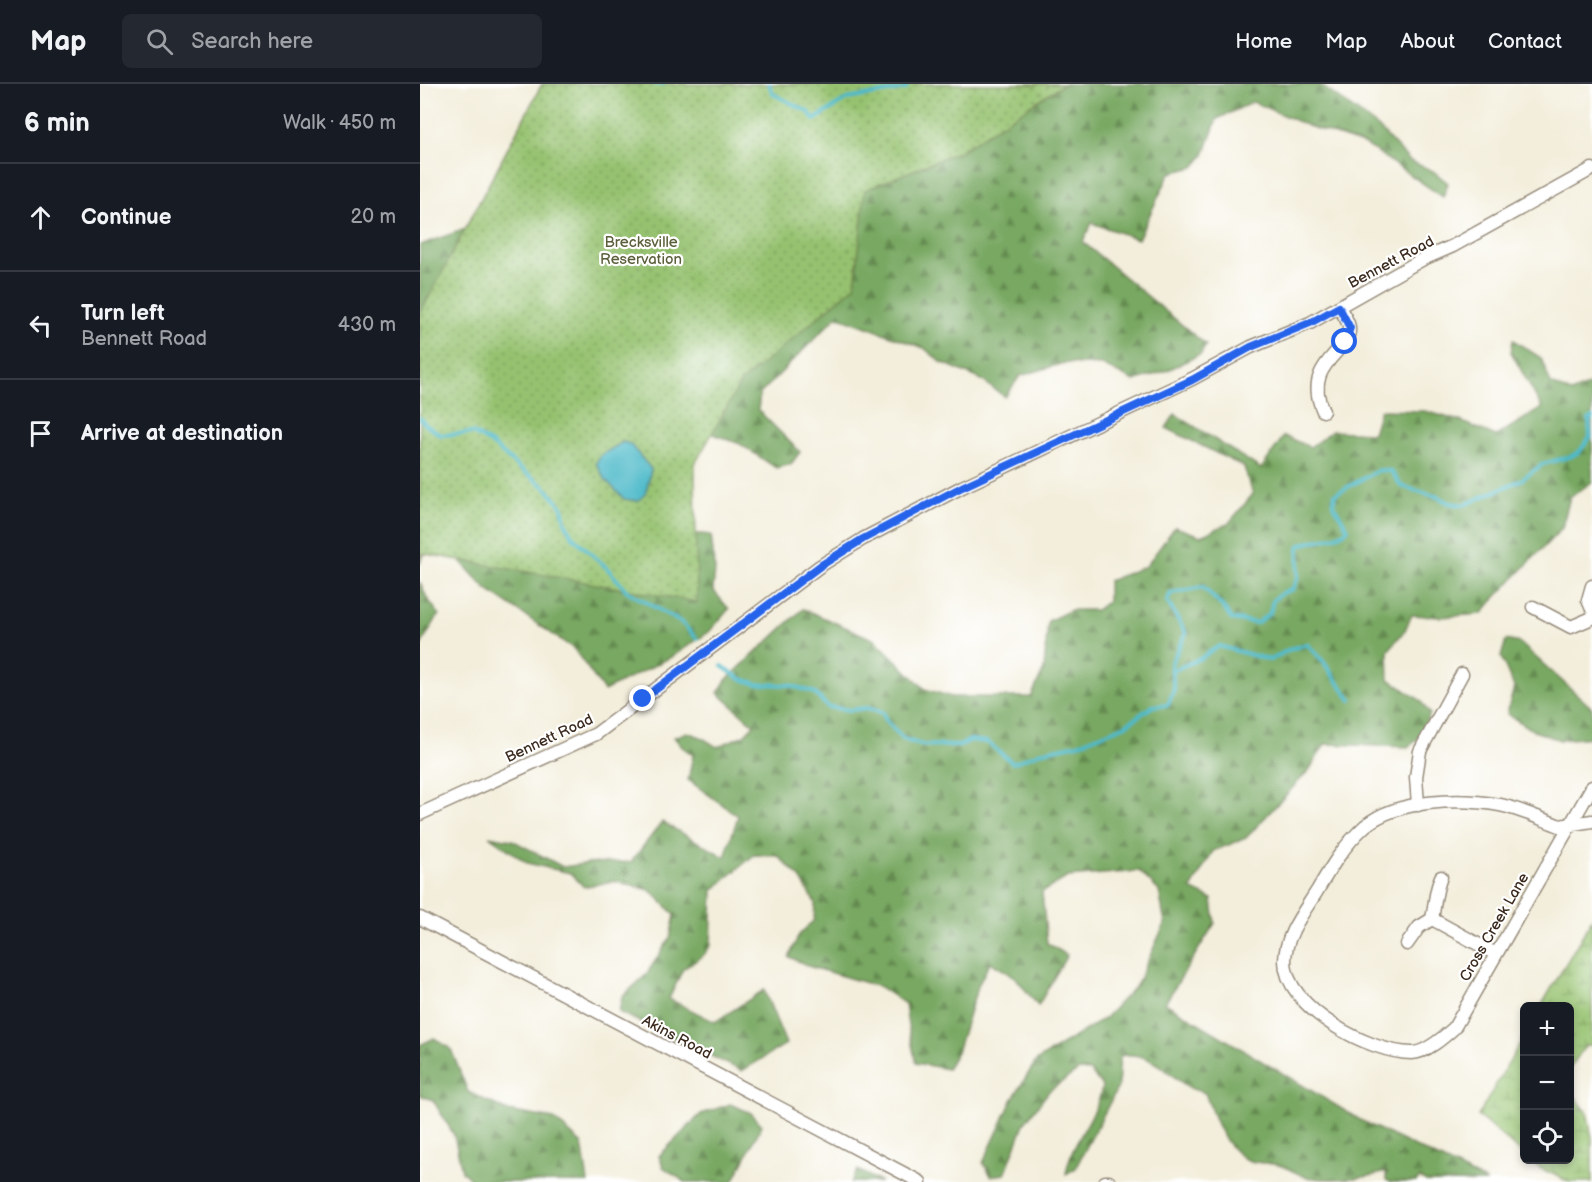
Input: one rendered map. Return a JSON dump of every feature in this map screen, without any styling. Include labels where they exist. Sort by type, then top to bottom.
[{"type":"street","name":"Bennett Road","points":[[420,814],[596,734],[820,566],[863,539],[962,487],[1192,380],[1251,347],[1310,323],[1592,169]]},
{"type":"street","points":[[1323,411],[1316,396],[1319,381],[1328,360],[1345,342],[1350,328],[1339,307]]},
{"type":"street","points":[[1592,586],[1588,600],[1592,609]]},
{"type":"street","points":[[1533,607],[1571,627],[1592,618]]},
{"type":"street","points":[[1462,674],[1420,751],[1416,777],[1418,805],[1443,801],[1501,805],[1560,826],[1592,820]]},
{"type":"street","name":"Cross Creek Lane","points":[[1418,805],[1401,807],[1367,825],[1340,851],[1288,941],[1285,962],[1291,985],[1305,1003],[1334,1026],[1364,1041],[1414,1053],[1440,1041],[1454,1028],[1592,787]]},
{"type":"street","points":[[1407,944],[1419,927],[1432,919],[1436,901],[1435,891],[1441,877]]},
{"type":"street","name":"Akins Road","points":[[420,918],[920,1182]]},
{"type":"street","points":[[1432,919],[1496,954]]},
{"type":"green space","name":"Brecksville Reservation","points":[[542,84],[1319,84],[1378,127],[1410,161],[1433,171],[1448,183],[1443,197],[1366,145],[1308,126],[1253,102],[1217,119],[1204,155],[1194,167],[1170,173],[1138,239],[1092,223],[1083,242],[1206,345],[1201,354],[1166,371],[1134,381],[1102,365],[1064,363],[1020,376],[1005,397],[980,379],[941,362],[924,348],[837,316],[760,394],[758,410],[800,452],[791,464],[776,468],[740,444],[708,432],[665,455],[690,533],[711,535],[715,570],[713,590],[729,609],[709,632],[673,656],[604,691],[574,649],[486,589],[448,548],[426,545],[420,564],[420,245],[465,229]]},
{"type":"green space","name":"Brecksville Reservation","points":[[542,84],[1064,84],[960,151],[865,190],[855,286],[741,382],[695,464],[697,602],[420,553],[420,314]]},
{"type":"green space","points":[[1513,340],[1541,358],[1551,384],[1571,393],[1592,384],[1592,482],[1570,497],[1562,528],[1482,614],[1440,617],[1412,615],[1405,630],[1388,651],[1389,679],[1420,700],[1430,714],[1417,740],[1408,747],[1325,744],[1310,769],[1246,838],[1213,851],[1191,889],[1212,899],[1215,923],[1165,1003],[1362,1121],[1487,1182],[1426,1182],[1420,1178],[1416,1182],[1391,1182],[1386,1180],[1386,1172],[1356,1178],[1322,1179],[1303,1176],[1278,1165],[1249,1161],[1228,1144],[1215,1120],[1205,1093],[1189,1087],[1148,1059],[1130,1055],[1120,1056],[1118,1087],[1075,1169],[1066,1174],[1073,1151],[1095,1108],[1102,1086],[1090,1071],[1079,1070],[1049,1091],[1024,1124],[1005,1174],[991,1176],[983,1163],[1013,1098],[1036,1061],[1105,1018],[1137,984],[1165,923],[1159,891],[1139,871],[1068,877],[1042,892],[1047,943],[1067,955],[1038,1006],[1015,977],[990,962],[977,988],[957,1052],[947,1069],[916,1063],[905,1004],[880,987],[811,967],[789,957],[799,935],[814,920],[815,903],[801,879],[778,856],[754,855],[713,890],[711,945],[703,956],[683,969],[669,999],[715,1022],[764,990],[786,1044],[742,1071],[619,1012],[622,997],[646,975],[670,938],[675,915],[650,890],[614,881],[584,887],[570,873],[527,863],[489,836],[512,840],[563,867],[590,863],[631,862],[662,822],[725,857],[738,816],[688,780],[693,755],[674,737],[687,732],[717,747],[744,735],[754,725],[718,693],[726,680],[803,609],[875,640],[925,689],[952,697],[1031,697],[1044,669],[1048,621],[1071,610],[1096,610],[1108,601],[1108,581],[1146,566],[1175,527],[1201,536],[1229,523],[1253,494],[1244,467],[1166,428],[1175,414],[1261,469],[1284,436],[1310,447],[1332,431],[1373,433],[1380,410],[1425,411],[1460,421],[1496,436],[1542,408],[1511,352]]},
{"type":"green space","points":[[420,582],[427,598],[439,614],[420,647]]},
{"type":"green space","points":[[1506,640],[1520,643],[1592,708],[1592,737],[1560,740],[1534,731],[1507,714],[1514,687],[1501,657]]},
{"type":"green space","points":[[1592,919],[1592,1045],[1586,1045],[1574,1062],[1574,1002],[1543,1002]]},
{"type":"green space","points":[[434,1038],[451,1049],[468,1092],[508,1111],[554,1119],[582,1144],[588,1182],[473,1182],[462,1171],[454,1135],[433,1100],[420,1095],[420,1045]]},
{"type":"green space","points":[[1520,1043],[1520,1152],[1478,1116]]},
{"type":"green space","points":[[1574,1095],[1587,1112],[1592,1138],[1592,1182],[1569,1182],[1535,1164],[1574,1164]]},
{"type":"green space","points":[[730,1104],[751,1113],[762,1125],[733,1182],[685,1182],[663,1167],[659,1156],[701,1114]]},
{"type":"green space","points":[[858,1170],[881,1182],[851,1182]]},
{"type":"water","points":[[623,442],[630,444],[651,469],[646,493],[638,501],[624,499],[605,479],[596,463],[601,455]]},
{"type":"waterway","points":[[655,84],[663,84]]},
{"type":"waterway","points":[[769,84],[773,94],[809,112],[814,120],[847,99],[906,89],[907,84]]},
{"type":"waterway","points":[[420,418],[441,435],[473,433],[492,444],[545,487],[562,507],[565,522],[572,536],[607,568],[627,591],[682,623],[697,639]]},
{"type":"waterway","points":[[722,666],[739,678],[757,684],[789,685],[813,692],[828,707],[850,710],[867,708],[883,713],[886,721],[903,739],[921,745],[960,746],[970,740],[987,742],[1013,763],[1044,751],[1078,744],[1124,726],[1153,706],[1168,705],[1174,689],[1171,664],[1186,633],[1167,601],[1171,593],[1203,587],[1223,607],[1231,619],[1257,623],[1270,613],[1273,600],[1293,589],[1298,577],[1299,546],[1337,536],[1348,529],[1333,504],[1335,494],[1379,470],[1391,471],[1401,486],[1438,497],[1449,503],[1464,505],[1521,480],[1543,464],[1572,456],[1580,451],[1590,437],[1589,420],[1592,418]]},
{"type":"waterway","points":[[1172,671],[1201,658],[1219,646],[1270,660],[1290,649],[1307,644],[1322,660],[1351,700]]},
{"type":"route","points":[[643,699],[820,566],[863,539],[932,502],[1192,380],[1251,347],[1310,323],[1339,307],[1350,328],[1345,342]]}]
